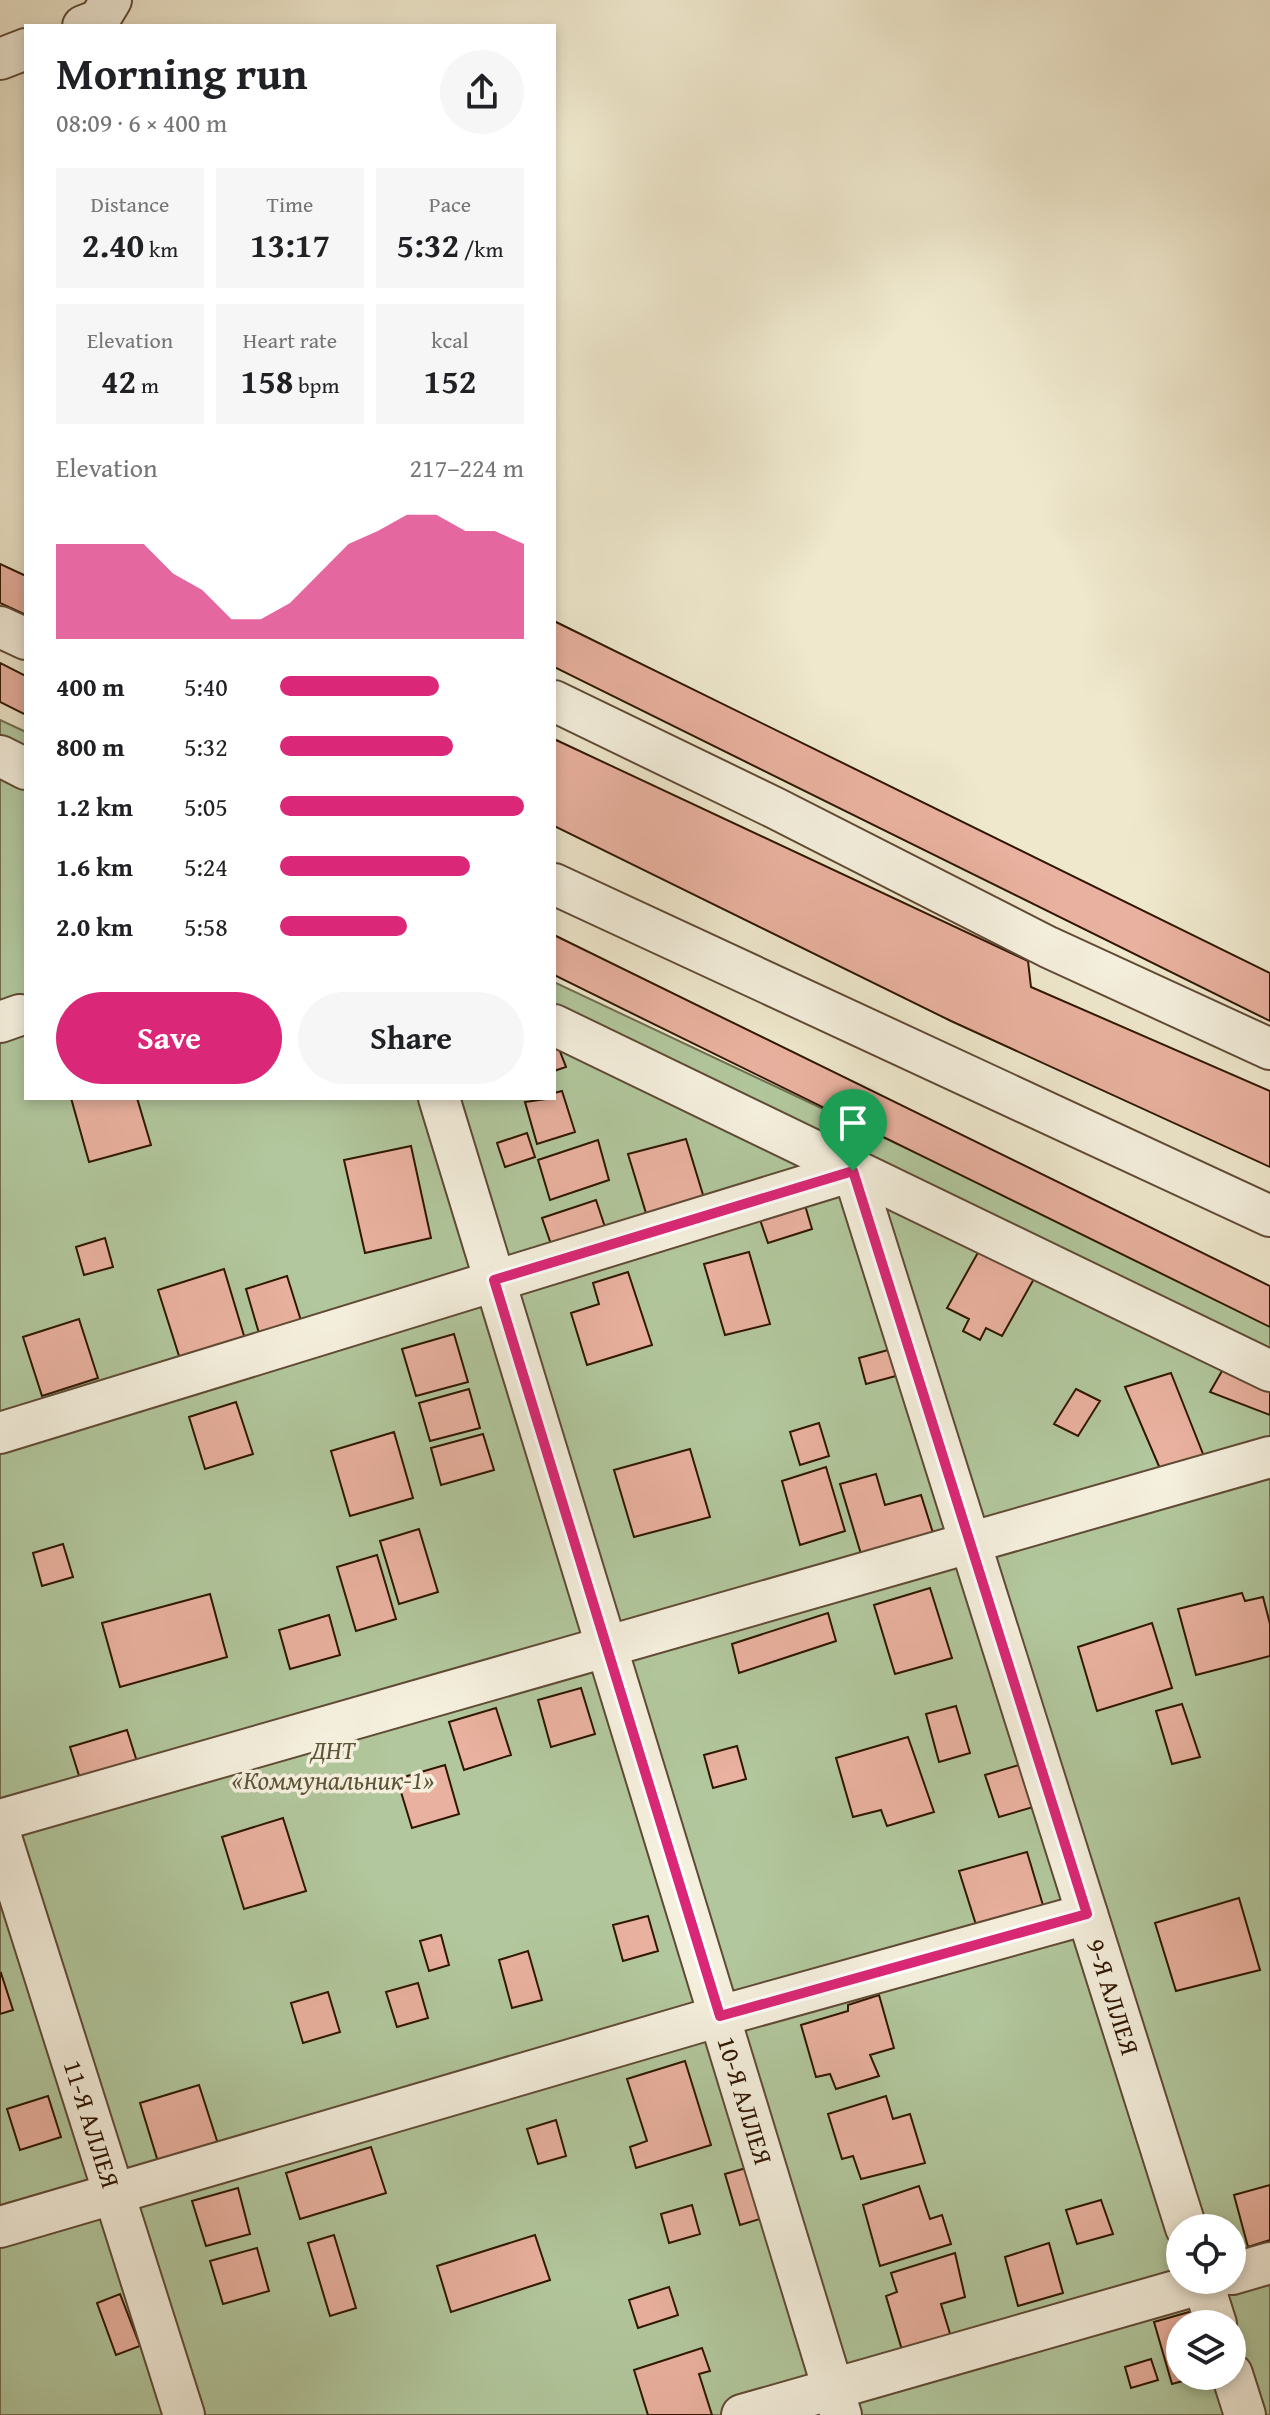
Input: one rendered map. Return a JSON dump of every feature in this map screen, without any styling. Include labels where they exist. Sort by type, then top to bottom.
[{"type":"lane","points":[[88,24],[99,20],[111,0]]},
{"type":"lane","points":[[0,59],[24,50]]},
{"type":"lane","points":[[0,627],[24,638]]},
{"type":"lane","points":[[556,702],[775,808],[1048,947],[1270,1049]]},
{"type":"lane","points":[[0,756],[24,768]]},
{"type":"lane","points":[[556,885],[1270,1216]]},
{"type":"lane","points":[[556,1026],[1270,1371]]},
{"type":"lane","name":"10-Я АЛЛЕЯ","points":[[440,1100],[837,2402]]},
{"type":"lane","points":[[0,1433],[853,1171]]},
{"type":"lane","name":"9-Я АЛЛЕЯ","points":[[853,1171],[1182,2214]]},
{"type":"lane","points":[[0,1820],[1270,1457]]},
{"type":"lane","name":"11-Я АЛЛЕЯ","points":[[0,1834],[184,2415]]},
{"type":"lane","points":[[0,2227],[720,2016],[1087,1914]]},
{"type":"lane","points":[[1246,2270],[1270,2263]]},
{"type":"lane","points":[[742,2415],[837,2402],[1167,2294]]},
{"type":"lane","points":[[1237,2390],[1245,2415]]},
{"type":"green space","name":"ДНТ «Коммунальник-1»","points":[[0,720],[24,731],[24,1100],[556,1100],[556,983],[1270,1320],[1270,2415],[0,2415]]},
{"type":"building","points":[[0,564],[24,575],[24,614],[0,603]]},
{"type":"building","points":[[556,622],[1270,973],[1270,1021],[556,668]]},
{"type":"building","points":[[0,663],[24,675],[24,714],[0,702]]},
{"type":"building","points":[[556,740],[1028,961],[1031,987],[1270,1091],[1270,1167],[951,1021],[556,827]]},
{"type":"building","points":[[556,936],[1270,1286],[1270,1327],[556,976]]},
{"type":"building","points":[[556,1041],[566,1067],[556,1070]]},
{"type":"building","points":[[562,1091],[575,1132],[537,1144],[525,1102],[556,1100],[556,1092]]},
{"type":"building","points":[[72,1100],[138,1100],[151,1145],[89,1162]]},
{"type":"building","points":[[527,1133],[535,1157],[505,1167],[497,1143]]},
{"type":"building","points":[[686,1139],[707,1208],[649,1223],[628,1154]]},
{"type":"building","points":[[598,1140],[609,1180],[550,1200],[538,1160]]},
{"type":"building","points":[[411,1146],[431,1238],[365,1253],[344,1160]]},
{"type":"building","points":[[802,1195],[812,1229],[768,1243],[756,1208]]},
{"type":"building","points":[[596,1200],[606,1230],[552,1247],[542,1218]]},
{"type":"building","points":[[105,1238],[113,1267],[84,1275],[76,1247]]},
{"type":"building","points":[[980,1249],[1035,1277],[1002,1336],[986,1328],[980,1340],[963,1331],[969,1319],[947,1308]]},
{"type":"building","points":[[749,1252],[770,1324],[725,1335],[704,1264]]},
{"type":"building","points":[[224,1269],[245,1339],[180,1359],[158,1290]]},
{"type":"building","points":[[628,1272],[652,1345],[587,1365],[571,1313],[599,1304],[593,1283]]},
{"type":"building","points":[[287,1276],[303,1327],[261,1340],[246,1289]]},
{"type":"building","points":[[79,1319],[98,1378],[42,1396],[23,1337]]},
{"type":"building","points":[[454,1334],[468,1382],[416,1396],[402,1349]]},
{"type":"building","points":[[899,1347],[907,1373],[866,1384],[859,1358]]},
{"type":"building","points":[[1226,1364],[1270,1383],[1270,1415],[1210,1392]]},
{"type":"building","points":[[1171,1373],[1205,1459],[1161,1471],[1125,1387]]},
{"type":"building","points":[[469,1389],[480,1428],[430,1441],[419,1403]]},
{"type":"building","points":[[1076,1389],[1100,1401],[1078,1436],[1054,1424]]},
{"type":"building","points":[[236,1402],[253,1454],[205,1469],[189,1417]]},
{"type":"building","points":[[819,1423],[829,1456],[800,1465],[790,1432]]},
{"type":"building","points":[[394,1432],[413,1498],[350,1516],[331,1451]]},
{"type":"building","points":[[483,1434],[494,1470],[441,1485],[431,1448]]},
{"type":"building","points":[[690,1449],[710,1517],[634,1537],[614,1470]]},
{"type":"building","points":[[826,1467],[845,1531],[800,1545],[782,1481]]},
{"type":"building","points":[[876,1474],[885,1505],[921,1495],[933,1533],[861,1554],[840,1484]]},
{"type":"building","points":[[419,1529],[438,1592],[399,1604],[380,1541]]},
{"type":"building","points":[[63,1544],[73,1577],[42,1586],[33,1553]]},
{"type":"building","points":[[377,1555],[396,1619],[356,1631],[337,1567]]},
{"type":"building","points":[[930,1588],[952,1658],[895,1674],[874,1605]]},
{"type":"building","points":[[1242,1593],[1245,1601],[1263,1597],[1270,1624],[1270,1656],[1196,1675],[1178,1609]]},
{"type":"building","points":[[210,1594],[227,1657],[120,1687],[102,1623]]},
{"type":"building","points":[[828,1613],[836,1641],[739,1673],[732,1644]]},
{"type":"building","points":[[329,1615],[340,1655],[290,1669],[279,1630]]},
{"type":"building","points":[[1152,1623],[1172,1688],[1097,1711],[1078,1647]]},
{"type":"building","points":[[581,1688],[595,1734],[551,1747],[538,1700]]},
{"type":"building","points":[[1182,1704],[1200,1757],[1172,1764],[1156,1711]]},
{"type":"building","points":[[956,1706],[970,1753],[939,1762],[926,1714]]},
{"type":"building","points":[[496,1708],[511,1755],[464,1770],[449,1722]]},
{"type":"building","points":[[127,1730],[139,1768],[82,1785],[70,1747]]},
{"type":"building","points":[[908,1737],[934,1812],[887,1826],[881,1810],[853,1817],[836,1758]]},
{"type":"building","points":[[737,1746],[746,1779],[713,1788],[704,1755]]},
{"type":"building","points":[[1029,1762],[1040,1805],[999,1817],[985,1775]]},
{"type":"building","points":[[445,1765],[459,1814],[412,1828],[397,1779]]},
{"type":"building","points":[[283,1818],[306,1891],[244,1909],[222,1837]]},
{"type":"building","points":[[1027,1852],[1045,1912],[978,1931],[959,1871]]},
{"type":"building","points":[[1239,1898],[1260,1970],[1176,1991],[1155,1923]]},
{"type":"building","points":[[648,1916],[658,1951],[623,1961],[613,1925]]},
{"type":"building","points":[[441,1935],[449,1965],[429,1971],[420,1941]]},
{"type":"building","points":[[528,1951],[542,2000],[512,2008],[499,1960]]},
{"type":"building","points":[[0,1974],[13,2010],[0,2014]]},
{"type":"building","points":[[418,1983],[428,2018],[397,2027],[386,1992]]},
{"type":"building","points":[[328,1992],[340,2032],[303,2043],[291,2003]]},
{"type":"building","points":[[879,1995],[894,2048],[870,2055],[879,2076],[836,2089],[830,2074],[816,2077],[801,2025],[848,2011],[848,2005]]},
{"type":"building","points":[[685,2061],[711,2145],[636,2168],[630,2147],[647,2141],[627,2079]]},
{"type":"building","points":[[199,2085],[219,2147],[159,2165],[140,2103]]},
{"type":"building","points":[[48,2096],[61,2137],[20,2150],[7,2109]]},
{"type":"building","points":[[886,2096],[893,2119],[910,2114],[925,2163],[861,2179],[853,2156],[842,2159],[828,2114]]},
{"type":"building","points":[[556,2120],[566,2156],[538,2164],[527,2129]]},
{"type":"building","points":[[371,2147],[386,2193],[300,2219],[286,2173]]},
{"type":"building","points":[[757,2165],[773,2215],[740,2225],[725,2174]]},
{"type":"building","points":[[1270,2185],[1270,2240],[1248,2247],[1246,2214],[1239,2214],[1234,2195]]},
{"type":"building","points":[[919,2186],[930,2219],[942,2215],[951,2244],[880,2266],[863,2205]]},
{"type":"building","points":[[238,2188],[250,2234],[206,2246],[192,2201]]},
{"type":"building","points":[[1101,2200],[1113,2234],[1077,2244],[1066,2210]]},
{"type":"building","points":[[692,2205],[700,2234],[669,2243],[661,2214]]},
{"type":"building","points":[[334,2235],[356,2308],[330,2316],[308,2243]]},
{"type":"building","points":[[535,2235],[550,2280],[451,2312],[437,2266]]},
{"type":"building","points":[[1049,2243],[1063,2293],[1018,2306],[1005,2257]]},
{"type":"building","points":[[257,2248],[269,2291],[223,2304],[210,2261]]},
{"type":"building","points":[[955,2253],[965,2297],[941,2304],[951,2337],[902,2350],[886,2296],[897,2292],[891,2273]]},
{"type":"building","points":[[669,2287],[678,2315],[638,2328],[629,2300]]},
{"type":"building","points":[[120,2294],[140,2346],[116,2355],[97,2303]]},
{"type":"building","points":[[1166,2319],[1166,2363],[1154,2322]]},
{"type":"building","points":[[702,2348],[710,2371],[699,2374],[712,2415],[648,2415],[634,2370]]},
{"type":"building","points":[[1151,2359],[1158,2380],[1131,2388],[1125,2367]]},
{"type":"route","points":[[853,1171],[1087,1914],[720,2016],[494,1280],[853,1171]]}]
